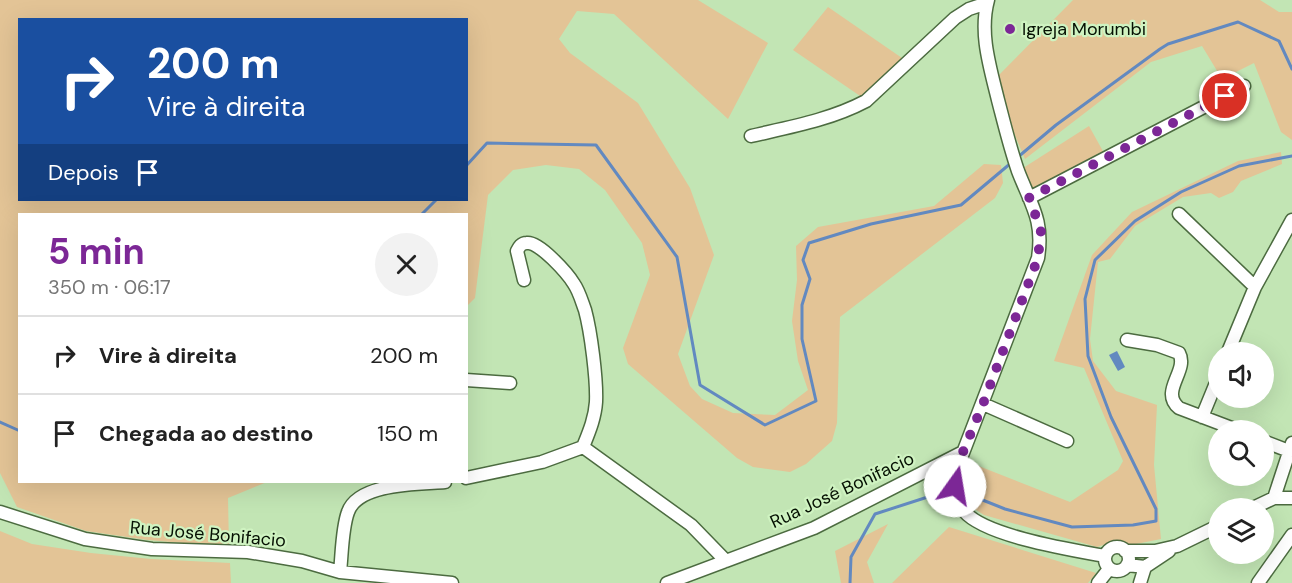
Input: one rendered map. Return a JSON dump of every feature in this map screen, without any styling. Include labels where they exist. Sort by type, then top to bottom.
[{"type":"street","points":[[751,136],[827,118],[850,110],[866,101],[955,18],[987,2],[985,40],[987,55],[1012,152],[1041,230],[1038,258],[956,471],[956,496],[969,516],[977,522],[1031,542],[1105,556]]},
{"type":"street","points":[[1029,198],[1244,86]]},
{"type":"street","points":[[1179,214],[1255,287]]},
{"type":"street","points":[[1232,342],[1255,287],[1292,220]]},
{"type":"street","points":[[468,478],[542,462],[583,447],[593,420],[596,402],[592,354],[585,312],[576,287],[534,243],[520,245],[517,251],[524,280]]},
{"type":"street","points":[[1127,340],[1157,345],[1179,353],[1182,360],[1172,393],[1173,401],[1179,408],[1210,420]]},
{"type":"street","points":[[468,380],[510,383]]},
{"type":"street","points":[[1202,417],[1208,402]]},
{"type":"street","points":[[983,404],[1067,441]]},
{"type":"street","points":[[1274,443],[1290,447],[1274,498],[1292,498]]},
{"type":"street","points":[[583,447],[691,525],[726,561]]},
{"type":"street","name":"Rua José Bonifacio","points":[[667,583],[814,528],[963,452]]},
{"type":"street","points":[[340,572],[348,513],[354,501],[369,492],[435,483]]},
{"type":"street","name":"Rua José Bonifacio","points":[[0,512],[85,539],[152,549],[248,552],[302,561],[340,572],[452,583]]},
{"type":"street","points":[[1127,565],[1144,567],[1177,546],[1208,531]]},
{"type":"street","points":[[1258,583],[1292,536]]},
{"type":"street","points":[[1105,556],[1114,547],[1125,550],[1155,551],[1177,546]]},
{"type":"street","points":[[1105,556],[1109,569],[1121,571],[1127,565],[1129,558],[1125,550]]},
{"type":"street","points":[[1140,583],[1144,567]]},
{"type":"street","points":[[1098,583],[1109,569]]},
{"type":"shaded area","points":[[0,0],[698,0],[768,43],[728,119],[614,14],[577,11],[559,39],[570,53],[638,103],[690,188],[714,255],[678,354],[690,386],[702,399],[733,413],[775,415],[808,390],[798,361],[792,321],[797,280],[796,246],[818,227],[934,206],[984,164],[1001,165],[1003,183],[995,198],[840,317],[837,423],[832,441],[806,464],[790,472],[753,467],[737,458],[628,364],[623,348],[650,275],[642,243],[605,190],[579,169],[546,165],[513,170],[488,195],[475,298],[468,305],[468,213],[18,213],[18,483],[265,483],[228,498],[229,547],[148,540],[86,531],[17,507],[0,473]]},
{"type":"shaded area","points":[[1073,0],[1260,0],[1279,12],[1292,12],[1292,140],[1281,132],[1254,63],[1222,79],[1202,46],[1151,62],[1025,159],[1009,121],[996,78]]},
{"type":"shaded area","points":[[828,7],[902,58],[863,98],[793,50]]},
{"type":"shaded area","points":[[1089,126],[1104,153],[1031,194],[1020,170]]},
{"type":"shaded area","points":[[1281,152],[1282,164],[1241,181],[1233,192],[1219,198],[1211,193],[1183,197],[1135,226],[1110,259],[1098,262],[1090,339],[1093,361],[1116,391],[1157,405],[1154,465],[1161,539],[1131,545],[1116,541],[1097,547],[984,515],[967,504],[962,480],[971,463],[1070,502],[1118,470],[1123,461],[1084,368],[1054,361],[1092,255],[1132,212],[1238,161]]},
{"type":"shaded area","points":[[888,524],[867,562],[874,583],[841,583],[835,551]]},
{"type":"shaded area","points":[[949,527],[1096,573],[1088,583],[892,583]]},
{"type":"shaded area","points":[[0,531],[32,544],[91,553],[230,563],[231,583],[0,583]]},
{"type":"water","points":[[1117,351],[1125,367],[1118,371],[1109,355]]},
{"type":"waterway","points":[[1018,157],[1056,125],[1168,44],[1238,22],[1279,41],[1292,69]]},
{"type":"waterway","points":[[468,164],[487,143],[596,145],[677,257],[700,385],[765,425],[816,401],[802,339],[802,305],[810,279],[803,260],[809,243],[871,224],[961,205],[1011,163]]},
{"type":"waterway","points":[[970,495],[1005,509],[1072,527],[1133,525],[1156,521],[1156,509],[1111,417],[1088,356],[1085,299],[1095,260],[1135,221],[1181,192],[1239,166],[1292,156]]},
{"type":"waterway","points":[[423,213],[435,201]]},
{"type":"waterway","points":[[0,422],[18,430]]},
{"type":"waterway","points":[[850,583],[851,557],[875,514],[937,494]]},
{"type":"place","name":"Igreja Morumbi","points":[[1010,29]]},
{"type":"route","points":[[955,486],[956,471],[1038,258],[1041,230],[1029,198],[1225,96]]}]
